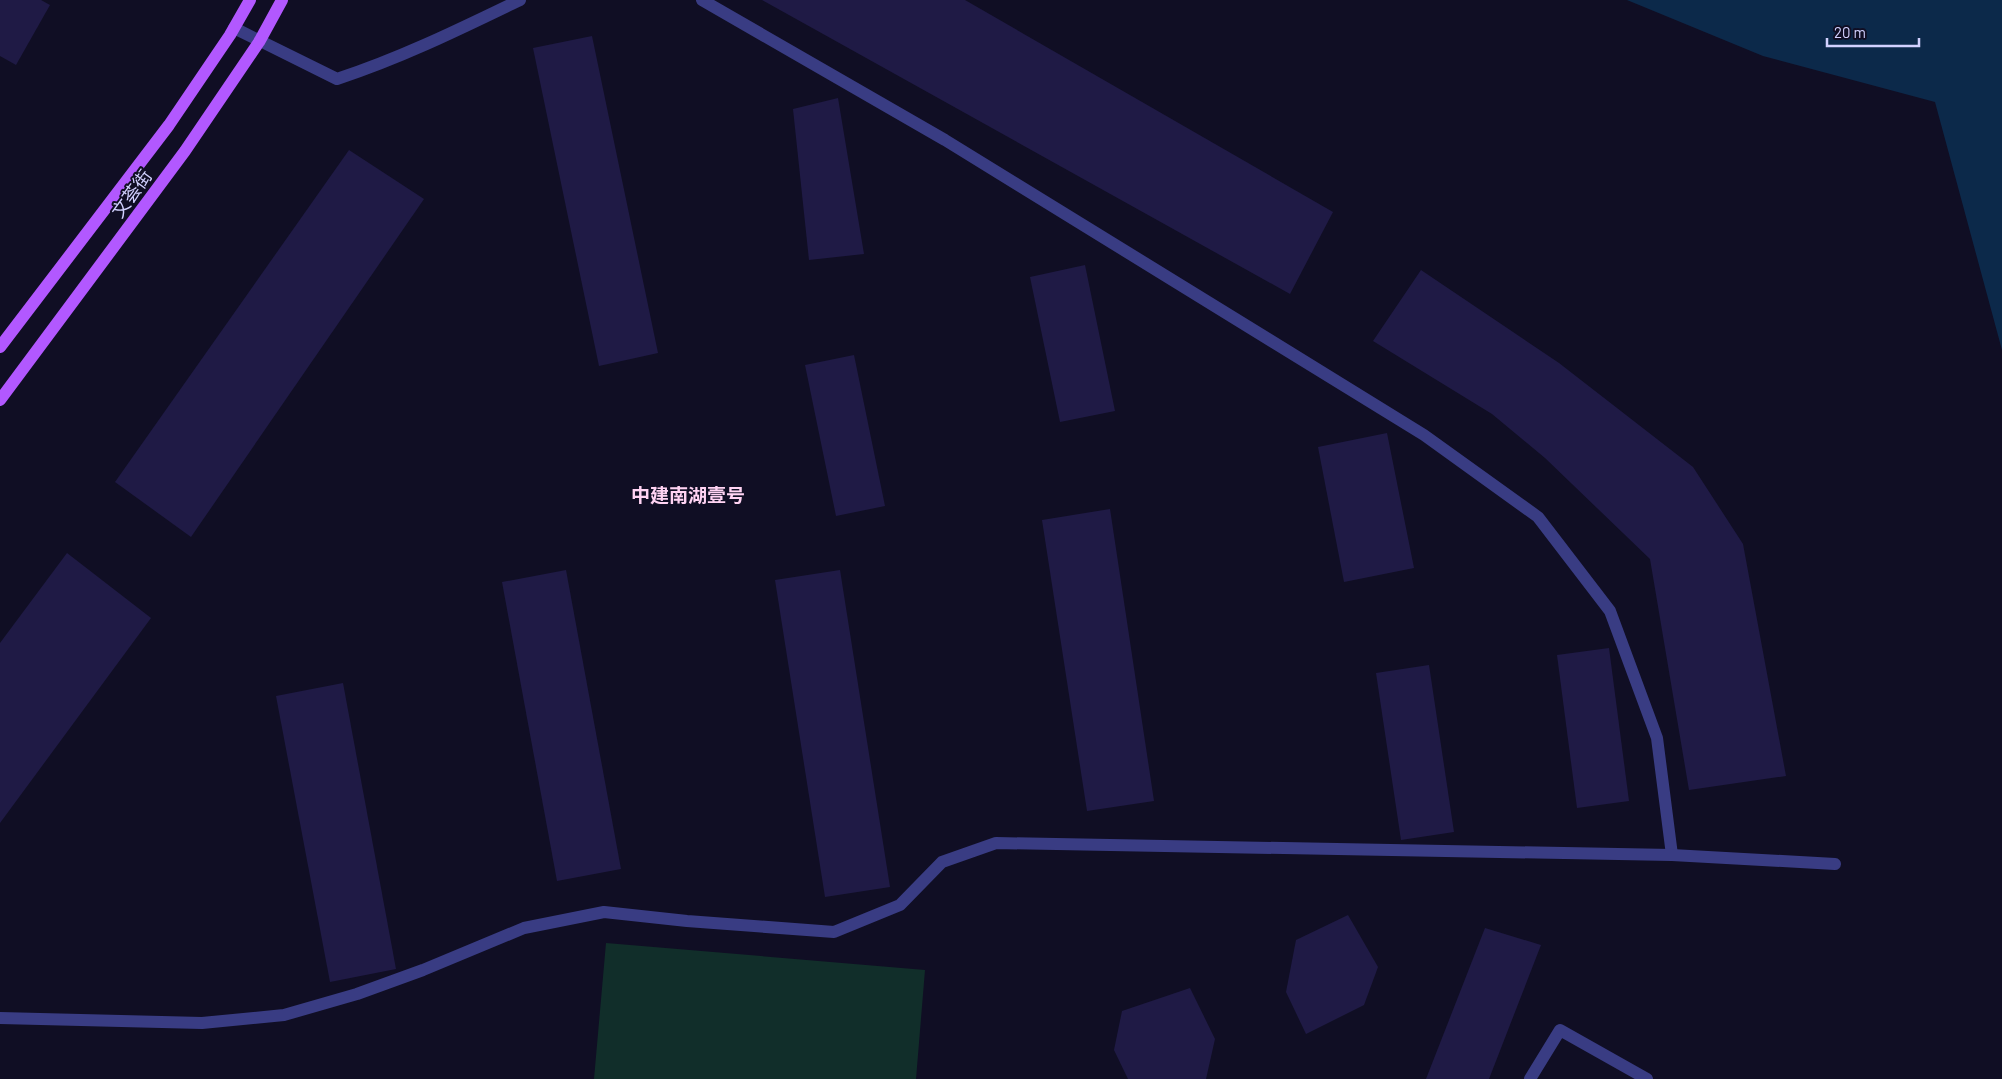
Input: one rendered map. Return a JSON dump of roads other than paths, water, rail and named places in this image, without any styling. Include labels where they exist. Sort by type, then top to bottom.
[{"type":"main road","name":"文荟街","points":[[0,348],[169,126],[234,28],[250,0]]},
{"type":"main road","name":"文荟街","points":[[0,400],[185,151],[259,42],[282,0]]},
{"type":"street","points":[[234,28],[259,42],[337,78],[367,69],[432,43],[520,0]]},
{"type":"street","points":[[702,0],[945,140],[1424,435],[1538,517],[1610,611],[1657,738],[1672,855]]},
{"type":"street","points":[[0,1018],[202,1023],[284,1015],[357,994],[415,973],[524,928],[604,912],[687,921],[834,932],[900,905],[942,862],[996,843],[1672,855],[1835,864]]},
{"type":"street","points":[[1530,1079],[1560,1030],[1647,1079]]},
{"type":"water","points":[[1627,0],[2002,0],[2002,350],[1935,102],[1763,56]]},
{"type":"district","name":"中建南湖壹号","points":[[688,495]]}]
